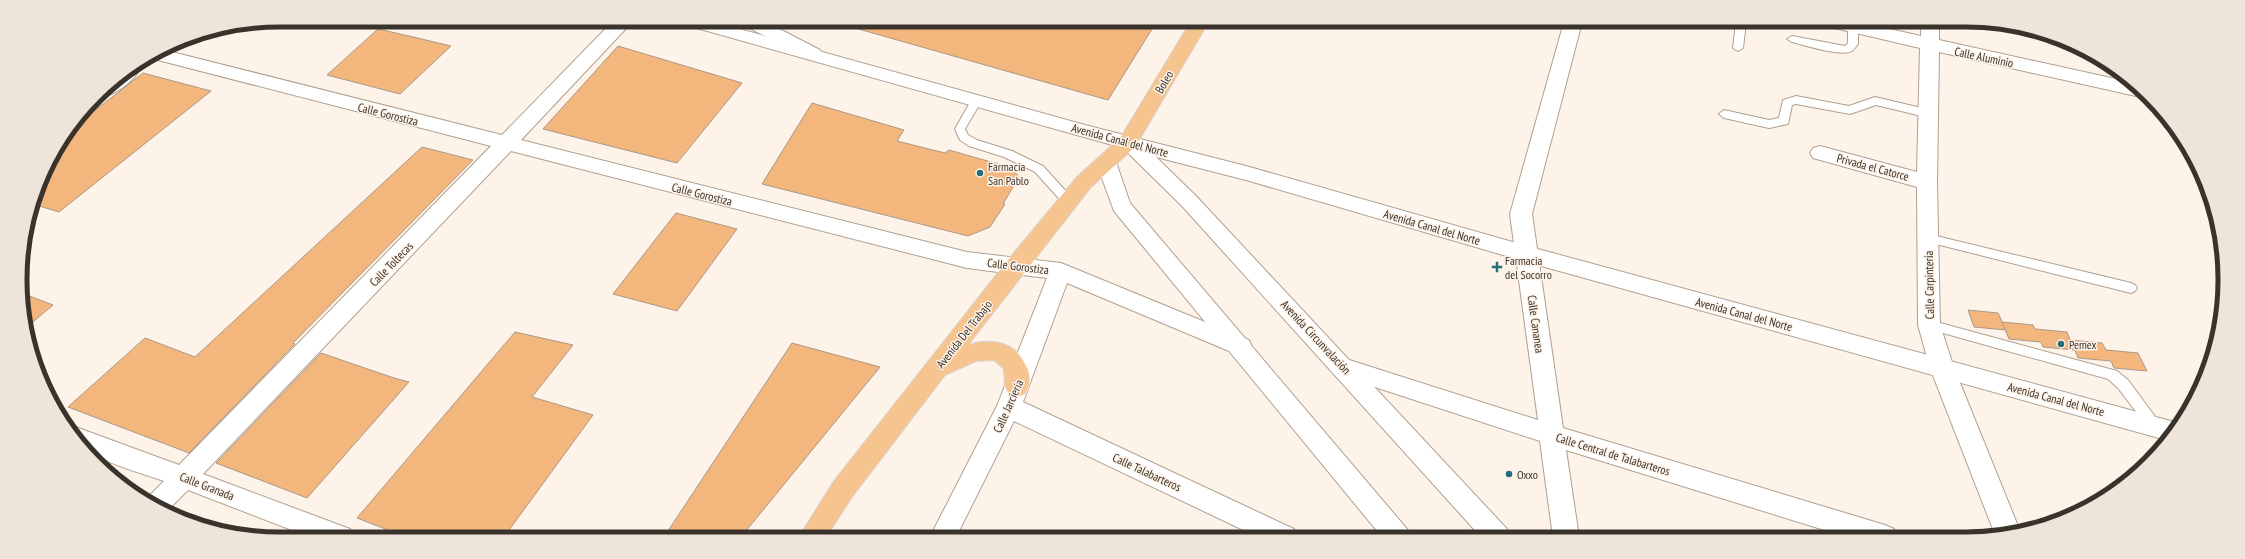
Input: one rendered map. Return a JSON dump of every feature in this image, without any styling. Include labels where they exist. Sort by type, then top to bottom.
[{"type":"main road","name":"Boleo","points":[[1128,142],[1196,27]]},
{"type":"main road","name":"Avenida Del Trabajo","points":[[815,532],[843,489],[1068,201],[1084,182],[1128,142]]},
{"type":"main road","points":[[937,368],[970,354],[995,350],[1005,355],[1014,363],[1018,380],[1013,397]]},
{"type":"street","name":"Calle Toltecas","points":[[160,502],[618,27]]},
{"type":"street","name":"Avenida Canal del Norte","points":[[732,27],[813,54],[1128,142],[1253,175],[1527,254],[2163,429]]},
{"type":"street","points":[[761,27],[813,54]]},
{"type":"street","name":"Calle Cananea","points":[[1565,532],[1521,214],[1572,27]]},
{"type":"street","name":"Calle Aluminio","points":[[1853,27],[2131,89]]},
{"type":"street","name":"Calle Carpintería","points":[[1930,27],[1930,114],[1927,182],[1929,325],[1942,368],[2006,529]]},
{"type":"street","name":"Calle Gorostiza","points":[[163,56],[967,260],[1061,271],[1241,348]]},
{"type":"street","name":"Avenida Circunvalación","points":[[1128,142],[1189,202],[1343,367],[1493,532]]},
{"type":"street","name":"Privada el Catorce","points":[[1820,153],[1927,182]]},
{"type":"street","points":[[1106,162],[1121,206],[1394,532]]},
{"type":"street","name":"Calle Jarciería","points":[[946,532],[1013,397],[1061,271]]},
{"type":"street","name":"Calle Central de Talabarteros","points":[[1343,367],[1552,436],[1869,532]]},
{"type":"street","name":"Calle Talabarteros","points":[[1013,397],[1275,532]]},
{"type":"street","name":"Calle Granada","points":[[85,441],[328,532]]},
{"type":"lane","points":[[1738,48],[1740,27]]},
{"type":"lane","points":[[1792,39],[1838,49],[1848,49],[1853,44],[1853,27]]},
{"type":"lane","points":[[977,100],[960,129],[964,137],[973,142],[1008,154],[1039,169],[1068,201]]},
{"type":"lane","points":[[1724,114],[1775,124],[1784,121],[1788,104],[1796,100],[1850,110],[1875,101],[1930,114]]},
{"type":"lane","points":[[1928,238],[2131,288]]},
{"type":"lane","points":[[1929,325],[2112,375],[2123,384],[2163,429]]},
{"type":"building","points":[[852,27],[1153,27],[1108,100]]},
{"type":"building","points":[[378,29],[451,46],[400,94],[327,75]]},
{"type":"building","points":[[618,46],[742,83],[677,163],[543,129]]},
{"type":"building","points":[[143,73],[211,91],[59,212],[38,206],[46,183],[61,153],[87,117]]},
{"type":"building","points":[[812,103],[904,130],[897,141],[945,153],[949,150],[1012,168],[1019,177],[1003,204],[1005,204],[990,227],[968,236],[762,184]]},
{"type":"building","points":[[422,147],[473,160],[293,343],[295,344],[189,453],[68,407],[145,338],[195,357]]},
{"type":"building","points":[[676,213],[737,229],[677,311],[613,294]]},
{"type":"building","points":[[28,296],[53,305],[31,324]]},
{"type":"building","points":[[1968,310],[1998,313],[2006,330],[1974,327]]},
{"type":"building","points":[[2002,322],[2033,325],[2035,329],[2067,332],[2070,340],[2102,343],[2106,350],[2138,353],[2147,371],[2114,368],[2111,361],[2078,358],[2075,350],[2043,347],[2041,342],[2009,339]]},
{"type":"building","points":[[515,332],[573,345],[532,397],[593,415],[508,532],[393,532],[357,518]]},
{"type":"building","points":[[792,343],[880,367],[745,532],[667,532]]},
{"type":"building","points":[[321,353],[409,382],[307,498],[216,463]]},
{"type":"place","name":"Farmacia San Pablo","points":[[980,173]]},
{"type":"place","name":"Farmacia del Socorro","points":[[1497,267]]},
{"type":"place","name":"Pemex","points":[[2061,344]]},
{"type":"place","name":"Oxxo","points":[[1509,474]]}]
